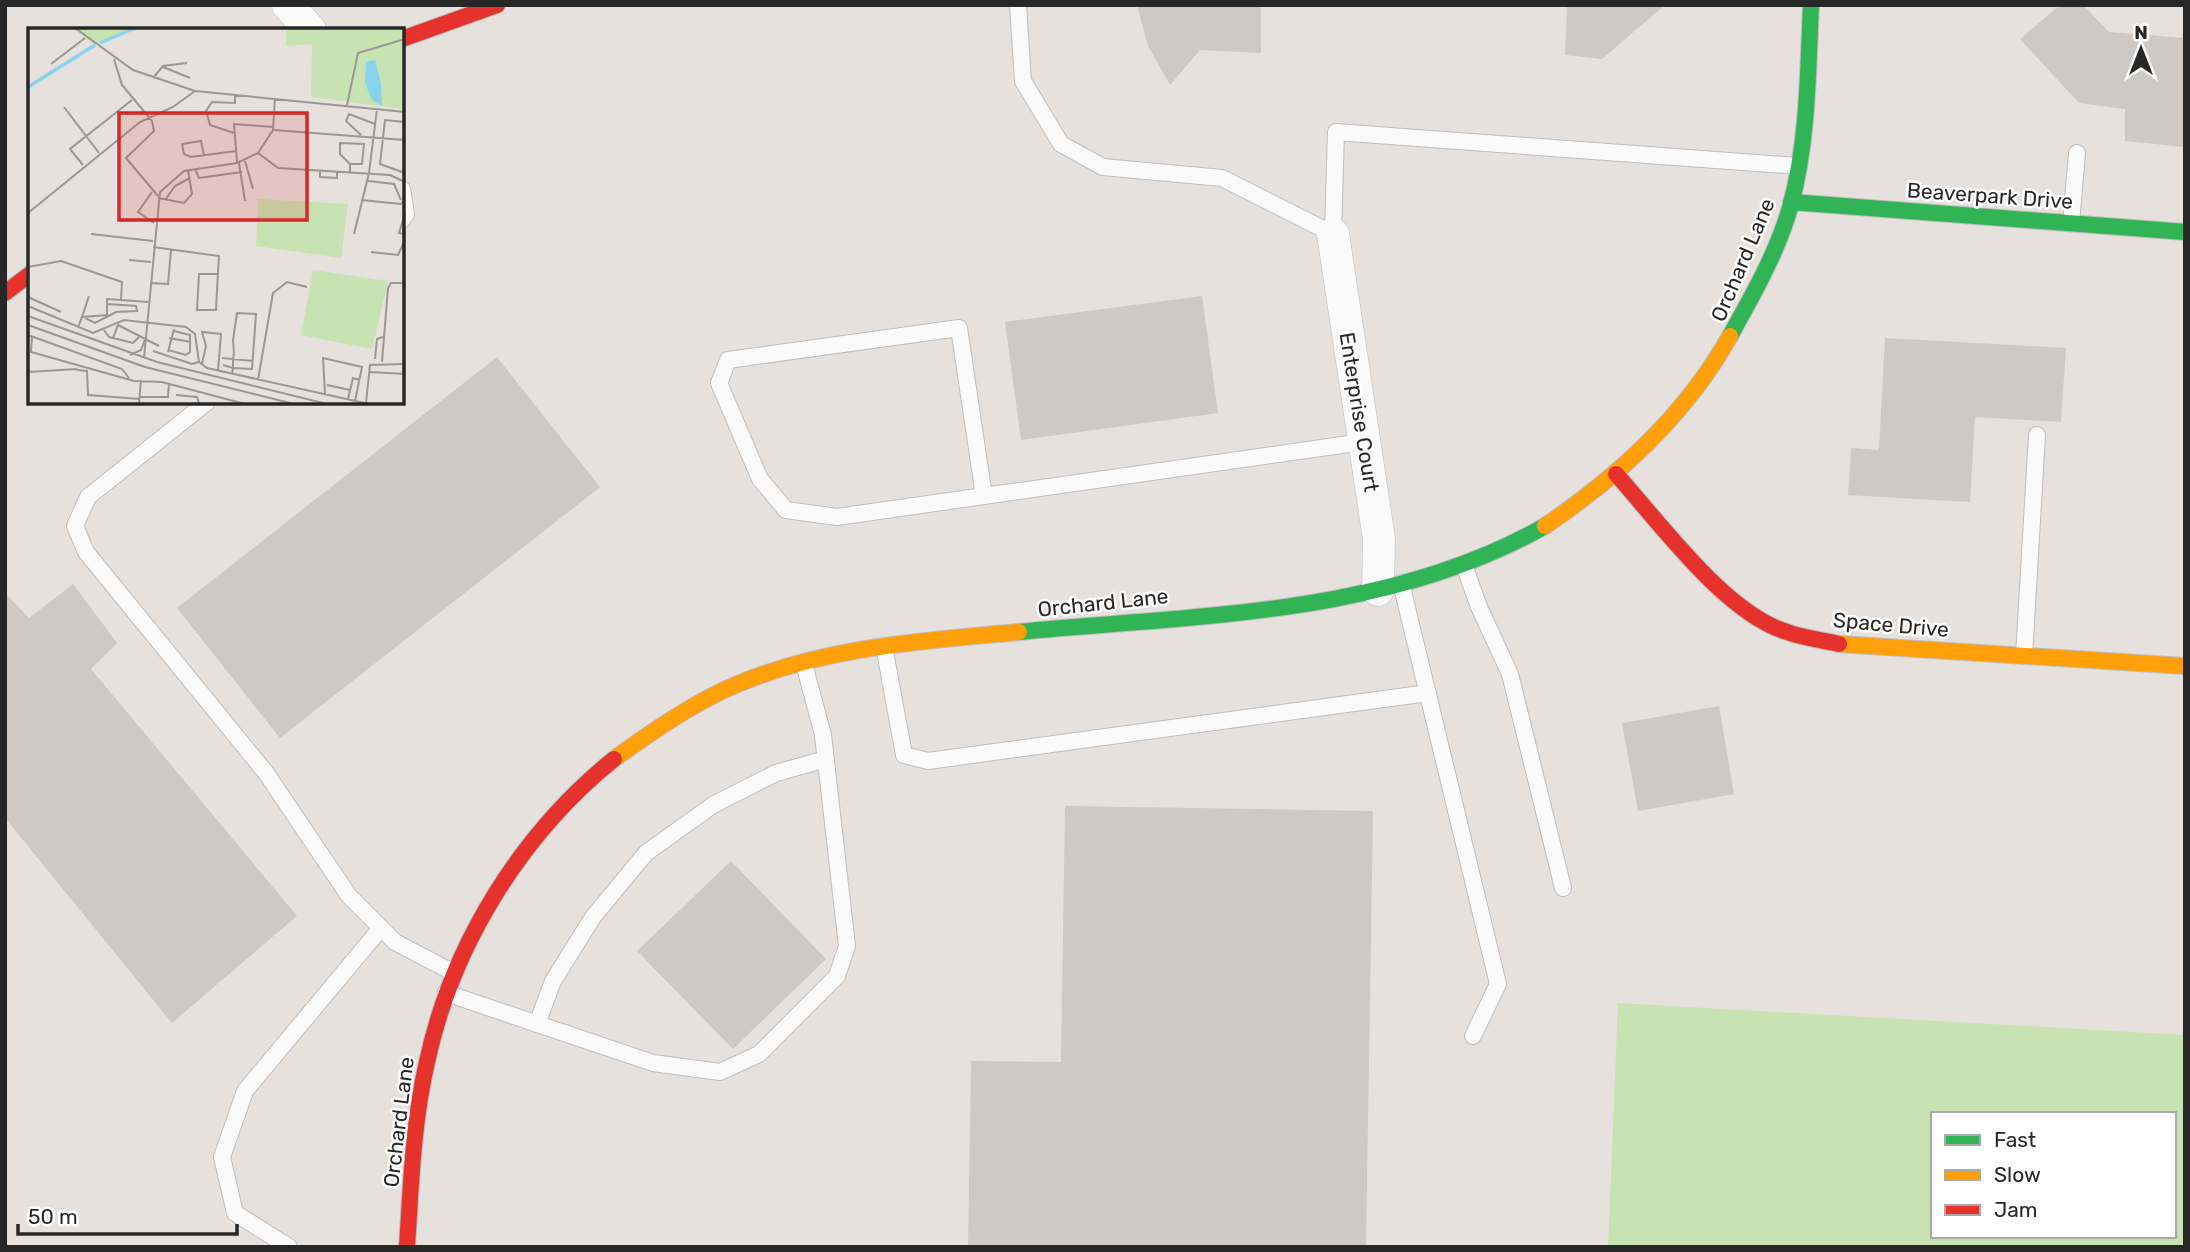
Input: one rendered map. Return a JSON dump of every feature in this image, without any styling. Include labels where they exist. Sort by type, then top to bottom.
[{"type":"main road","points":[[404,38],[497,5]]},
{"type":"main road","name":"Orchard Lane","points":[[407,1247],[418,1109],[432,1036],[446,993],[477,924],[522,854],[550,820],[606,765],[674,718],[707,700],[749,681],[804,664],[884,646],[1284,606],[1390,587],[1497,552],[1549,524],[1616,474],[1666,425],[1704,379],[1752,302],[1791,202],[1808,80],[1811,5]]},
{"type":"main road","name":"Beaverpark Drive","points":[[1791,202],[2185,232]]},
{"type":"main road","points":[[5,293],[28,276]]},
{"type":"main road","name":"Space Drive","points":[[1616,474],[1718,588],[1763,621],[1786,632],[1849,646],[2185,666]]},
{"type":"street","points":[[288,5],[308,28]]},
{"type":"street","name":"Enterprise Court","points":[[1333,234],[1363,442],[1390,587]]},
{"type":"lane","points":[[1018,5],[1023,81],[1061,144],[1103,167],[1222,178],[1333,234],[1336,132],[1797,166]]},
{"type":"lane","points":[[2071,223],[2077,153]]},
{"type":"lane","points":[[984,496],[959,328],[728,360],[719,383],[760,479],[786,510],[838,517],[1363,442]]},
{"type":"lane","points":[[204,404],[88,497],[75,526],[86,552],[266,773],[349,895],[395,942],[454,974]]},
{"type":"lane","points":[[2024,656],[2037,435]]},
{"type":"lane","points":[[1464,565],[1479,607],[1510,674],[1563,888]]},
{"type":"lane","points":[[1390,587],[1428,693],[1498,984],[1472,1036]]},
{"type":"lane","points":[[884,646],[904,755],[928,761],[1428,693]]},
{"type":"lane","points":[[446,993],[653,1063],[720,1072],[759,1054],[838,976],[847,946],[823,735],[804,664]]},
{"type":"lane","points":[[537,1024],[553,981],[593,918],[646,853],[713,805],[776,773],[826,759]]},
{"type":"lane","points":[[289,1247],[235,1213],[222,1157],[245,1091],[381,928]]},
{"type":"green space","points":[[1618,1003],[2185,1035],[2185,1247],[1608,1247]]},
{"type":"building","points":[[1137,5],[1261,5],[1261,53],[1200,50],[1170,85],[1148,46]]},
{"type":"building","points":[[1567,5],[1665,5],[1602,59],[1565,55]]},
{"type":"building","points":[[2060,5],[2083,5],[2109,32],[2185,38],[2185,147],[2125,141],[2125,109],[2079,103],[2020,39]]},
{"type":"building","points":[[1202,296],[1218,413],[1021,440],[1005,322]]},
{"type":"building","points":[[1885,338],[2066,348],[2061,422],[1975,417],[1970,502],[1848,495],[1851,448],[1879,450]]},
{"type":"building","points":[[497,357],[600,487],[280,738],[177,608]]},
{"type":"building","points":[[73,584],[117,643],[91,669],[297,916],[172,1023],[5,818],[5,593],[29,618]]},
{"type":"building","points":[[1719,706],[1734,794],[1638,811],[1622,723]]},
{"type":"building","points":[[1065,806],[1373,811],[1366,1247],[968,1247],[971,1061],[1061,1062]]},
{"type":"building","points":[[731,861],[826,959],[733,1049],[637,951]]},
{"type":"traffic: fast","points":[[1730,336],[1772,255],[1786,221],[1797,180],[1804,130],[1811,5]]},
{"type":"traffic: fast","points":[[1791,202],[2185,232]]},
{"type":"traffic: fast","points":[[1019,632],[1221,615],[1356,595],[1421,578],[1484,556],[1545,526]]},
{"type":"traffic: slow","points":[[1545,526],[1599,486],[1649,442],[1693,392],[1730,336]]},
{"type":"traffic: slow","points":[[614,759],[708,698],[757,676],[793,665],[867,649],[1019,632]]},
{"type":"traffic: slow","points":[[1839,644],[2185,666]]},
{"type":"traffic: jam","points":[[404,38],[497,5]]},
{"type":"traffic: jam","points":[[5,293],[28,276]]},
{"type":"traffic: jam","points":[[1616,474],[1673,541],[1717,587],[1740,606],[1764,622],[1787,632],[1839,644]]},
{"type":"traffic: jam","points":[[407,1247],[413,1154],[422,1085],[438,1018],[454,976],[473,934],[521,857],[580,789],[614,759]]}]
